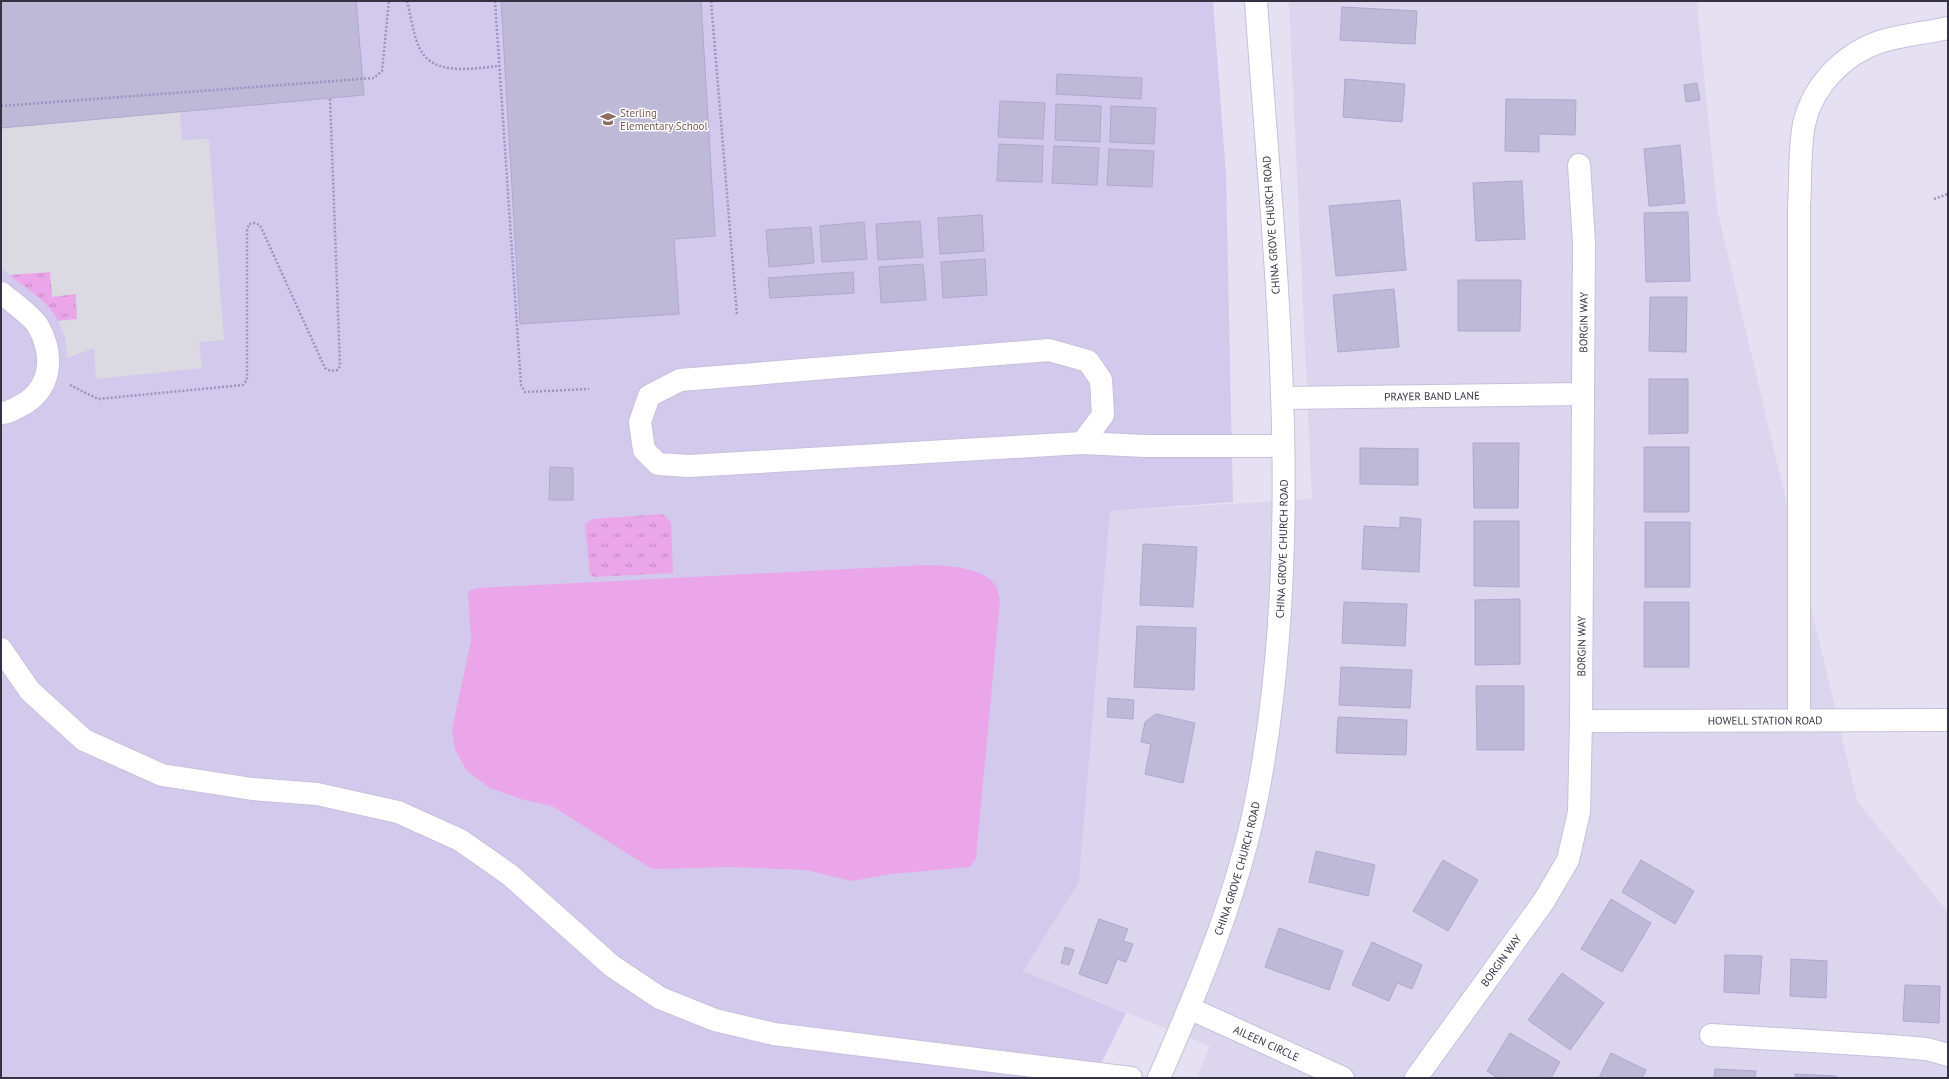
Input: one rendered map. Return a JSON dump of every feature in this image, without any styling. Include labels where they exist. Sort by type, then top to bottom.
[{"type":"street","name":"CHINA GROVE CHURCH ROAD","points":[[1159,1078],[1189,1008],[1224,918],[1238,877],[1260,783],[1273,696],[1284,545],[1282,398],[1256,1]]},
{"type":"street","points":[[1799,720],[1799,206],[1804,124],[1808,109],[1815,96],[1829,76],[1848,56],[1881,42],[1948,28]]},
{"type":"street","name":"BORGIN WAY","points":[[1416,1078],[1544,901],[1568,860],[1579,812],[1581,721],[1584,242],[1579,165]]},
{"type":"street","points":[[1,293],[38,325],[49,353],[46,381],[30,402],[6,413],[1,413]]},
{"type":"street","points":[[1082,443],[1103,414],[1101,380],[1088,361],[1049,350],[680,380],[649,396],[640,422],[644,450],[658,464],[689,466],[1082,443],[1145,446],[1283,446]]},
{"type":"street","name":"PRAYER BAND LANE","points":[[1282,398],[1582,394]]},
{"type":"street","points":[[1,649],[30,691],[84,740],[162,775],[252,789],[317,794],[398,812],[432,827],[460,840],[510,875],[612,966],[660,998],[715,1020],[774,1034],[1131,1078]]},
{"type":"street","name":"HOWELL STATION ROAD","points":[[1581,721],[1948,720]]},
{"type":"street","name":"AILEEN CIRCLE","points":[[1189,1008],[1343,1078]]},
{"type":"street","points":[[1711,1035],[1898,1047],[1928,1050],[1948,1055]]},
{"type":"path","points":[[1,106],[374,78],[382,71],[389,1]]},
{"type":"path","points":[[407,1],[420,48],[426,58],[448,69],[499,66]]},
{"type":"path","points":[[495,1],[521,385],[525,392],[589,388]]},
{"type":"path","points":[[711,1],[737,316]]},
{"type":"path","points":[[48,373],[98,399],[243,384],[247,380],[247,230],[249,224],[256,223],[260,225],[325,368],[331,371],[338,370],[340,366],[330,98]]},
{"type":"path","points":[[1934,199],[1948,194]]},
{"type":"shaded area","points":[[1,1],[1213,1],[1226,175],[1233,502],[1110,511],[1079,882],[1023,971],[1126,1013],[1094,1078],[1,1078]]},
{"type":"shaded area","points":[[1289,1],[1703,1],[1697,3],[1717,209],[1857,801],[1948,912],[1948,1078],[1197,1078],[1210,1046],[1023,971],[1079,882],[1110,511],[1312,499]]},
{"type":"shaded area","points":[[180,111],[182,140],[209,139],[224,340],[199,342],[202,368],[96,379],[94,348],[67,358],[65,337],[58,321],[77,319],[76,294],[52,297],[50,272],[9,275],[1,268],[1,128]]},
{"type":"green space","points":[[50,272],[76,294],[77,319],[58,321],[43,301],[9,275]]},
{"type":"green space","points":[[662,514],[671,522],[673,573],[594,577],[590,574],[585,524],[592,519]]},
{"type":"green space","points":[[925,565],[954,567],[975,571],[992,581],[997,588],[1000,600],[976,858],[970,867],[891,874],[852,881],[806,870],[731,867],[652,869],[552,806],[521,799],[490,788],[467,771],[455,750],[452,729],[471,641],[468,591],[478,588]]},
{"type":"building","points":[[1,1],[356,1],[364,95],[1,128]]},
{"type":"building","name":"Sterling Elementary School","points":[[501,1],[701,1],[715,236],[674,239],[679,314],[520,324]]},
{"type":"building","points":[[1342,7],[1417,11],[1415,44],[1340,40]]},
{"type":"building","points":[[1057,74],[1142,78],[1141,99],[1056,94]]},
{"type":"building","points":[[1345,79],[1405,84],[1402,122],[1343,117]]},
{"type":"building","points":[[1697,83],[1700,100],[1686,102],[1684,85]]},
{"type":"building","points":[[1506,99],[1576,100],[1575,135],[1539,134],[1539,152],[1505,151]]},
{"type":"building","points":[[1000,101],[1045,103],[1043,139],[998,137]]},
{"type":"building","points":[[1056,104],[1101,106],[1100,142],[1055,140]]},
{"type":"building","points":[[1111,106],[1156,108],[1154,144],[1110,142]]},
{"type":"building","points":[[999,144],[1043,146],[1042,182],[997,181]]},
{"type":"building","points":[[1680,145],[1685,203],[1649,206],[1644,149]]},
{"type":"building","points":[[1054,146],[1099,148],[1097,185],[1052,183]]},
{"type":"building","points":[[1109,149],[1154,151],[1152,187],[1107,185]]},
{"type":"building","points":[[1522,181],[1525,239],[1476,241],[1473,183]]},
{"type":"building","points":[[1400,200],[1406,270],[1336,276],[1329,206]]},
{"type":"building","points":[[1688,212],[1690,281],[1646,282],[1644,213]]},
{"type":"building","points":[[982,215],[984,251],[940,254],[938,218]]},
{"type":"building","points":[[920,221],[923,257],[878,260],[876,224]]},
{"type":"building","points":[[864,222],[867,259],[822,262],[820,226]]},
{"type":"building","points":[[811,227],[814,263],[769,267],[766,230]]},
{"type":"building","points":[[985,259],[987,295],[943,298],[941,262]]},
{"type":"building","points":[[923,264],[926,300],[881,303],[879,267]]},
{"type":"building","points":[[853,272],[854,293],[770,298],[768,278]]},
{"type":"building","points":[[1458,280],[1521,280],[1520,331],[1458,331]]},
{"type":"building","points":[[1394,289],[1399,347],[1338,352],[1333,295]]},
{"type":"building","points":[[1650,297],[1687,297],[1686,352],[1649,351]]},
{"type":"building","points":[[1649,379],[1688,379],[1688,433],[1649,434]]},
{"type":"building","points":[[1473,443],[1519,443],[1518,508],[1474,508]]},
{"type":"building","points":[[1644,447],[1689,447],[1689,512],[1644,512]]},
{"type":"building","points":[[1360,448],[1418,449],[1418,485],[1360,484]]},
{"type":"building","points":[[550,467],[573,468],[573,500],[549,500]]},
{"type":"building","points":[[1400,517],[1421,519],[1419,572],[1362,569],[1364,526],[1400,528]]},
{"type":"building","points":[[1474,521],[1519,521],[1519,587],[1474,586]]},
{"type":"building","points":[[1645,522],[1690,522],[1690,587],[1645,587]]},
{"type":"building","points":[[1143,544],[1197,547],[1193,607],[1140,605]]},
{"type":"building","points":[[1520,599],[1520,664],[1475,665],[1475,600]]},
{"type":"building","points":[[1344,602],[1407,604],[1405,646],[1342,643]]},
{"type":"building","points":[[1644,602],[1689,602],[1689,667],[1644,667]]},
{"type":"building","points":[[1137,626],[1196,628],[1194,690],[1134,687]]},
{"type":"building","points":[[1341,667],[1412,670],[1410,708],[1339,705]]},
{"type":"building","points":[[1476,686],[1524,686],[1524,750],[1477,750]]},
{"type":"building","points":[[1108,698],[1134,700],[1133,719],[1107,717]]},
{"type":"building","points":[[1156,714],[1195,723],[1183,783],[1145,774],[1151,744],[1141,742],[1145,722]]},
{"type":"building","points":[[1338,717],[1407,720],[1406,755],[1336,753]]},
{"type":"building","points":[[1316,851],[1375,865],[1368,896],[1309,882]]},
{"type":"building","points":[[1443,860],[1478,880],[1448,931],[1413,911]]},
{"type":"building","points":[[1641,860],[1694,891],[1675,924],[1622,892]]},
{"type":"building","points":[[1611,899],[1651,923],[1622,972],[1581,949]]},
{"type":"building","points":[[1099,919],[1128,929],[1123,941],[1133,944],[1126,962],[1117,959],[1107,984],[1079,974]]},
{"type":"building","points":[[1279,928],[1343,951],[1329,990],[1265,967]]},
{"type":"building","points":[[1372,942],[1422,965],[1412,989],[1397,983],[1389,1001],[1352,985]]},
{"type":"building","points":[[1065,947],[1074,950],[1069,965],[1061,963]]},
{"type":"building","points":[[1725,955],[1762,956],[1759,994],[1724,992]]},
{"type":"building","points":[[1791,959],[1827,961],[1826,998],[1790,996]]},
{"type":"building","points":[[1562,973],[1604,1003],[1570,1050],[1528,1020]]},
{"type":"building","points":[[1905,985],[1940,986],[1939,1023],[1903,1021]]},
{"type":"building","points":[[1510,1033],[1560,1062],[1551,1078],[1498,1078],[1487,1071]]},
{"type":"building","points":[[1611,1053],[1646,1070],[1642,1078],[1599,1078]]},
{"type":"building","points":[[1715,1069],[1756,1071],[1755,1078],[1714,1078]]},
{"type":"building","points":[[1795,1074],[1836,1076],[1836,1078],[1795,1078]]},
{"type":"place","name":"Sterling Elementary School","points":[[608,119]]}]
